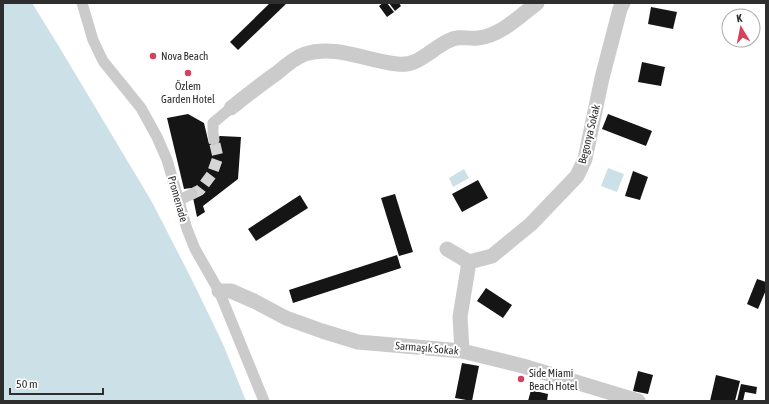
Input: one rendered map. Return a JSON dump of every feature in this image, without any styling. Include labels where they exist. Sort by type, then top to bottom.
[{"type":"street","name":"Promenade","points":[[82,3],[93,40],[103,60],[141,108],[157,137],[167,160],[187,230],[195,249],[219,291],[264,401]]},
{"type":"street","points":[[214,140],[212,133],[213,123],[291,62],[305,54],[343,52],[398,65],[414,63],[448,40],[463,37],[477,38],[492,34],[537,3]]},
{"type":"street","name":"Begonya Sokak","points":[[469,262],[492,256],[531,224],[577,176],[585,159],[619,5]]},
{"type":"street","points":[[178,200],[192,194]]},
{"type":"street","points":[[447,249],[469,262],[460,316],[462,351]]},
{"type":"street","name":"Sarmaşık Sokak","points":[[219,291],[231,291],[286,318],[358,342],[462,351],[523,366],[638,401]]},
{"type":"shaded area","points":[[3,3],[32,3],[58,45],[152,202],[223,344],[246,401],[3,401]]},
{"type":"shaded area","points":[[608,168],[624,174],[617,192],[601,186]]},
{"type":"shaded area","points":[[464,169],[469,178],[453,187],[449,178]]},
{"type":"building","points":[[270,3],[287,3],[238,50],[230,42]]},
{"type":"building","points":[[383,3],[387,3],[394,12],[387,17],[379,6]]},
{"type":"building","points":[[389,3],[399,3],[401,6],[395,11]]},
{"type":"building","points":[[651,7],[677,12],[673,29],[648,24]]},
{"type":"building","points":[[642,62],[665,67],[661,86],[638,82]]},
{"type":"building","points":[[188,114],[204,123],[209,144],[220,136],[241,137],[238,179],[203,206],[205,212],[197,217],[191,188],[184,189],[167,118]]},
{"type":"building","points":[[608,114],[652,131],[646,146],[602,129]]},
{"type":"building","points":[[633,171],[648,177],[640,200],[625,196]]},
{"type":"building","points":[[478,180],[488,198],[462,212],[452,194]]},
{"type":"building","points":[[395,194],[413,252],[399,256],[381,198]]},
{"type":"building","points":[[300,195],[308,208],[256,241],[248,229]]},
{"type":"building","points":[[397,255],[401,268],[293,303],[289,290]]},
{"type":"building","points":[[757,279],[766,282],[766,290],[758,309],[747,304]]},
{"type":"building","points":[[486,288],[512,305],[503,318],[477,301]]},
{"type":"building","points":[[462,363],[479,366],[472,401],[455,398]]},
{"type":"building","points":[[638,371],[653,375],[648,394],[633,391]]},
{"type":"building","points":[[716,375],[740,381],[735,401],[710,401]]},
{"type":"building","points":[[741,384],[757,387],[756,394],[745,392],[743,401],[737,401]]},
{"type":"building","points":[[531,390],[548,394],[547,401],[528,401]]},
{"type":"tunnel","points":[[192,194],[200,190],[212,174],[218,157],[214,140]]},
{"type":"place","name":"Nova Beach","points":[[153,56]]},
{"type":"place","name":"Özlem Garden Hotel","points":[[188,73]]},
{"type":"place","name":"Side Miami Beach Hotel","points":[[521,379]]}]
